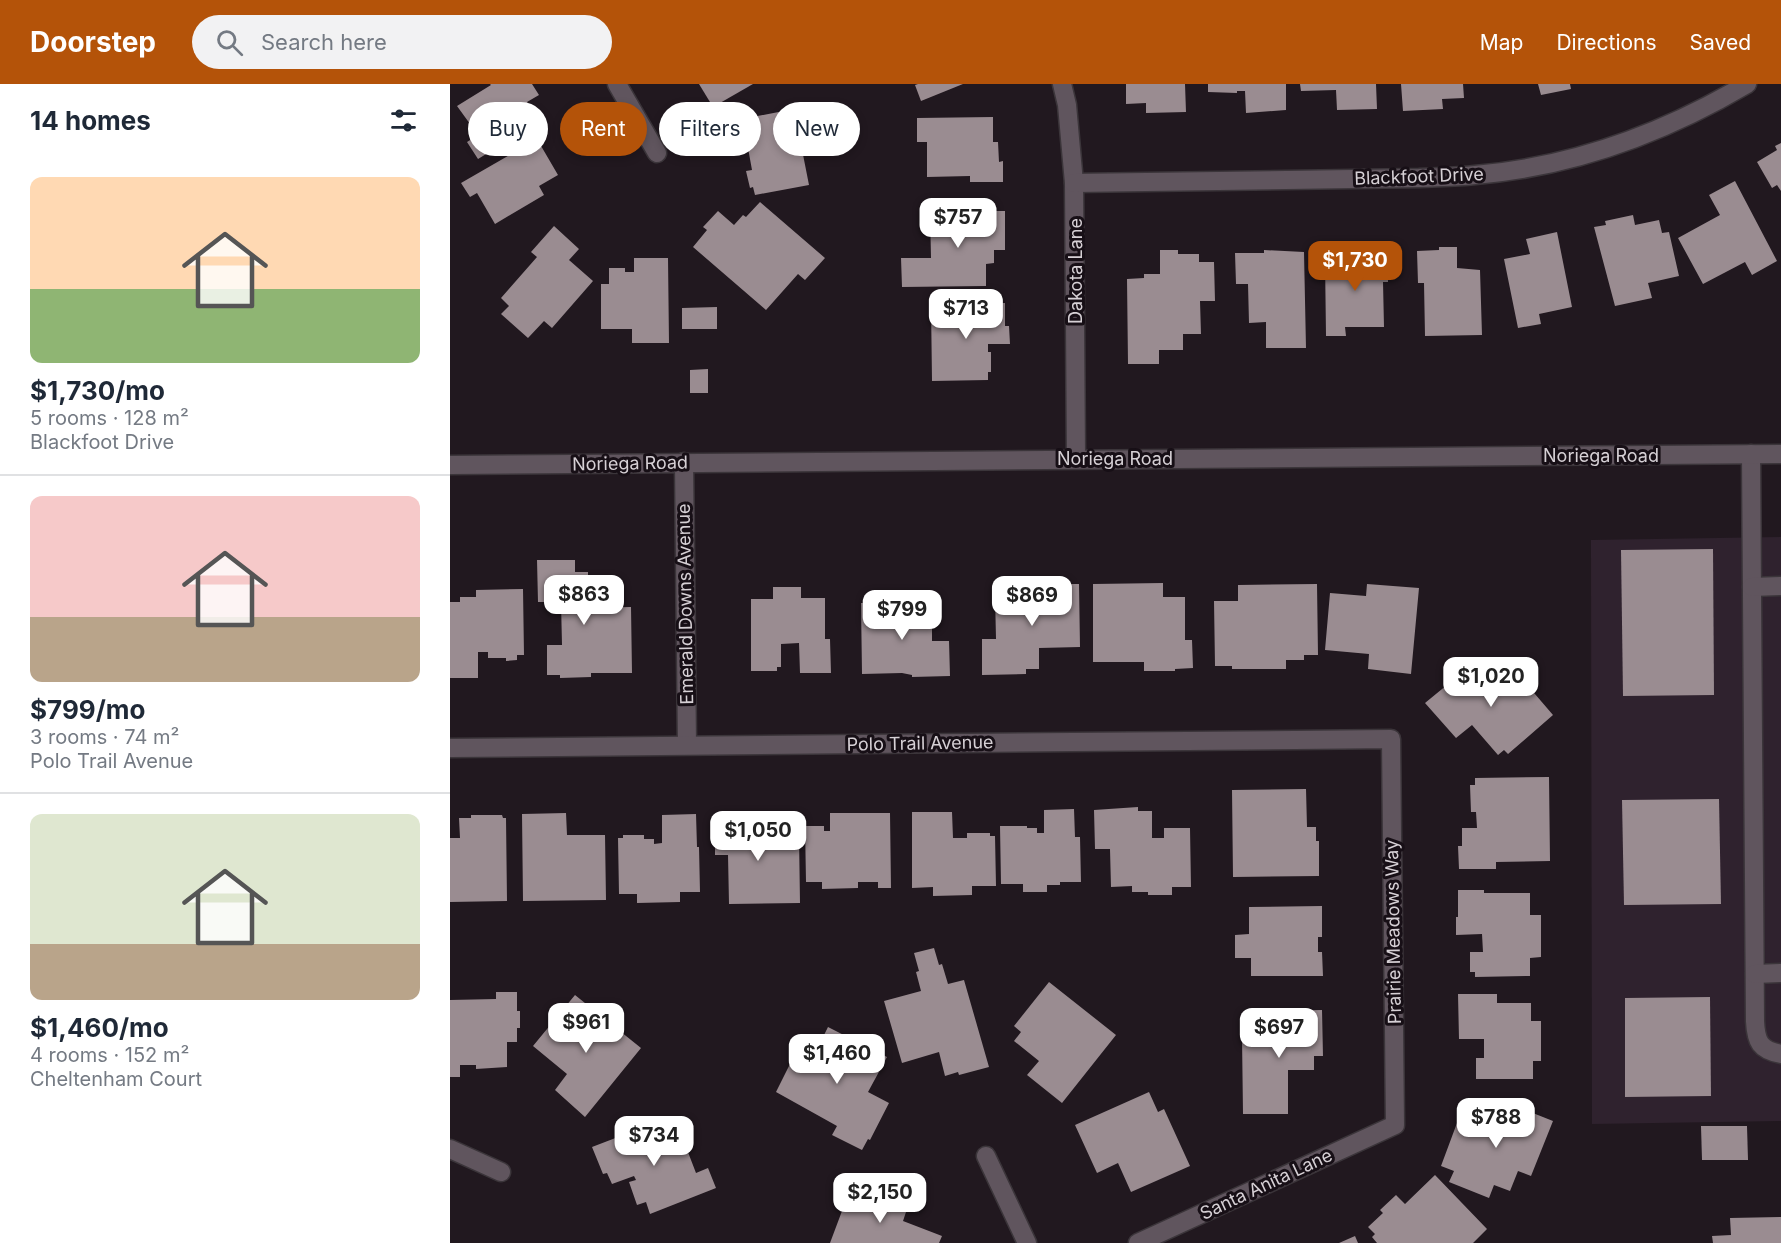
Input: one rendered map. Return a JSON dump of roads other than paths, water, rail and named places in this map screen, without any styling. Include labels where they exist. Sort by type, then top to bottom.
[{"type":"street","points":[[617,84],[657,153]]},
{"type":"street","name":"Dakota Lane","points":[[1062,84],[1067,105],[1074,183],[1076,459]]},
{"type":"street","name":"Blackfoot Drive","points":[[1074,183],[1419,178],[1475,175],[1531,167],[1586,155],[1639,137],[1711,105],[1748,84]]},
{"type":"street","points":[[1751,454],[1755,1021],[1758,1041],[1770,1052],[1781,1054]]},
{"type":"street","name":"Noriega Road","points":[[450,465],[1781,454]]},
{"type":"street","name":"Emerald Downs Avenue","points":[[684,462],[687,745]]},
{"type":"street","points":[[1752,587],[1781,586]]},
{"type":"street","name":"Polo Trail Avenue","points":[[450,747],[1391,739]]},
{"type":"street","name":"Prairie Meadows Way","points":[[1391,739],[1395,1125]]},
{"type":"street","points":[[1755,974],[1781,974]]},
{"type":"street","name":"Santa Anita Lane","points":[[1138,1243],[1395,1125]]},
{"type":"street","points":[[450,1149],[501,1172]]},
{"type":"street","points":[[987,1156],[1027,1243]]}]
